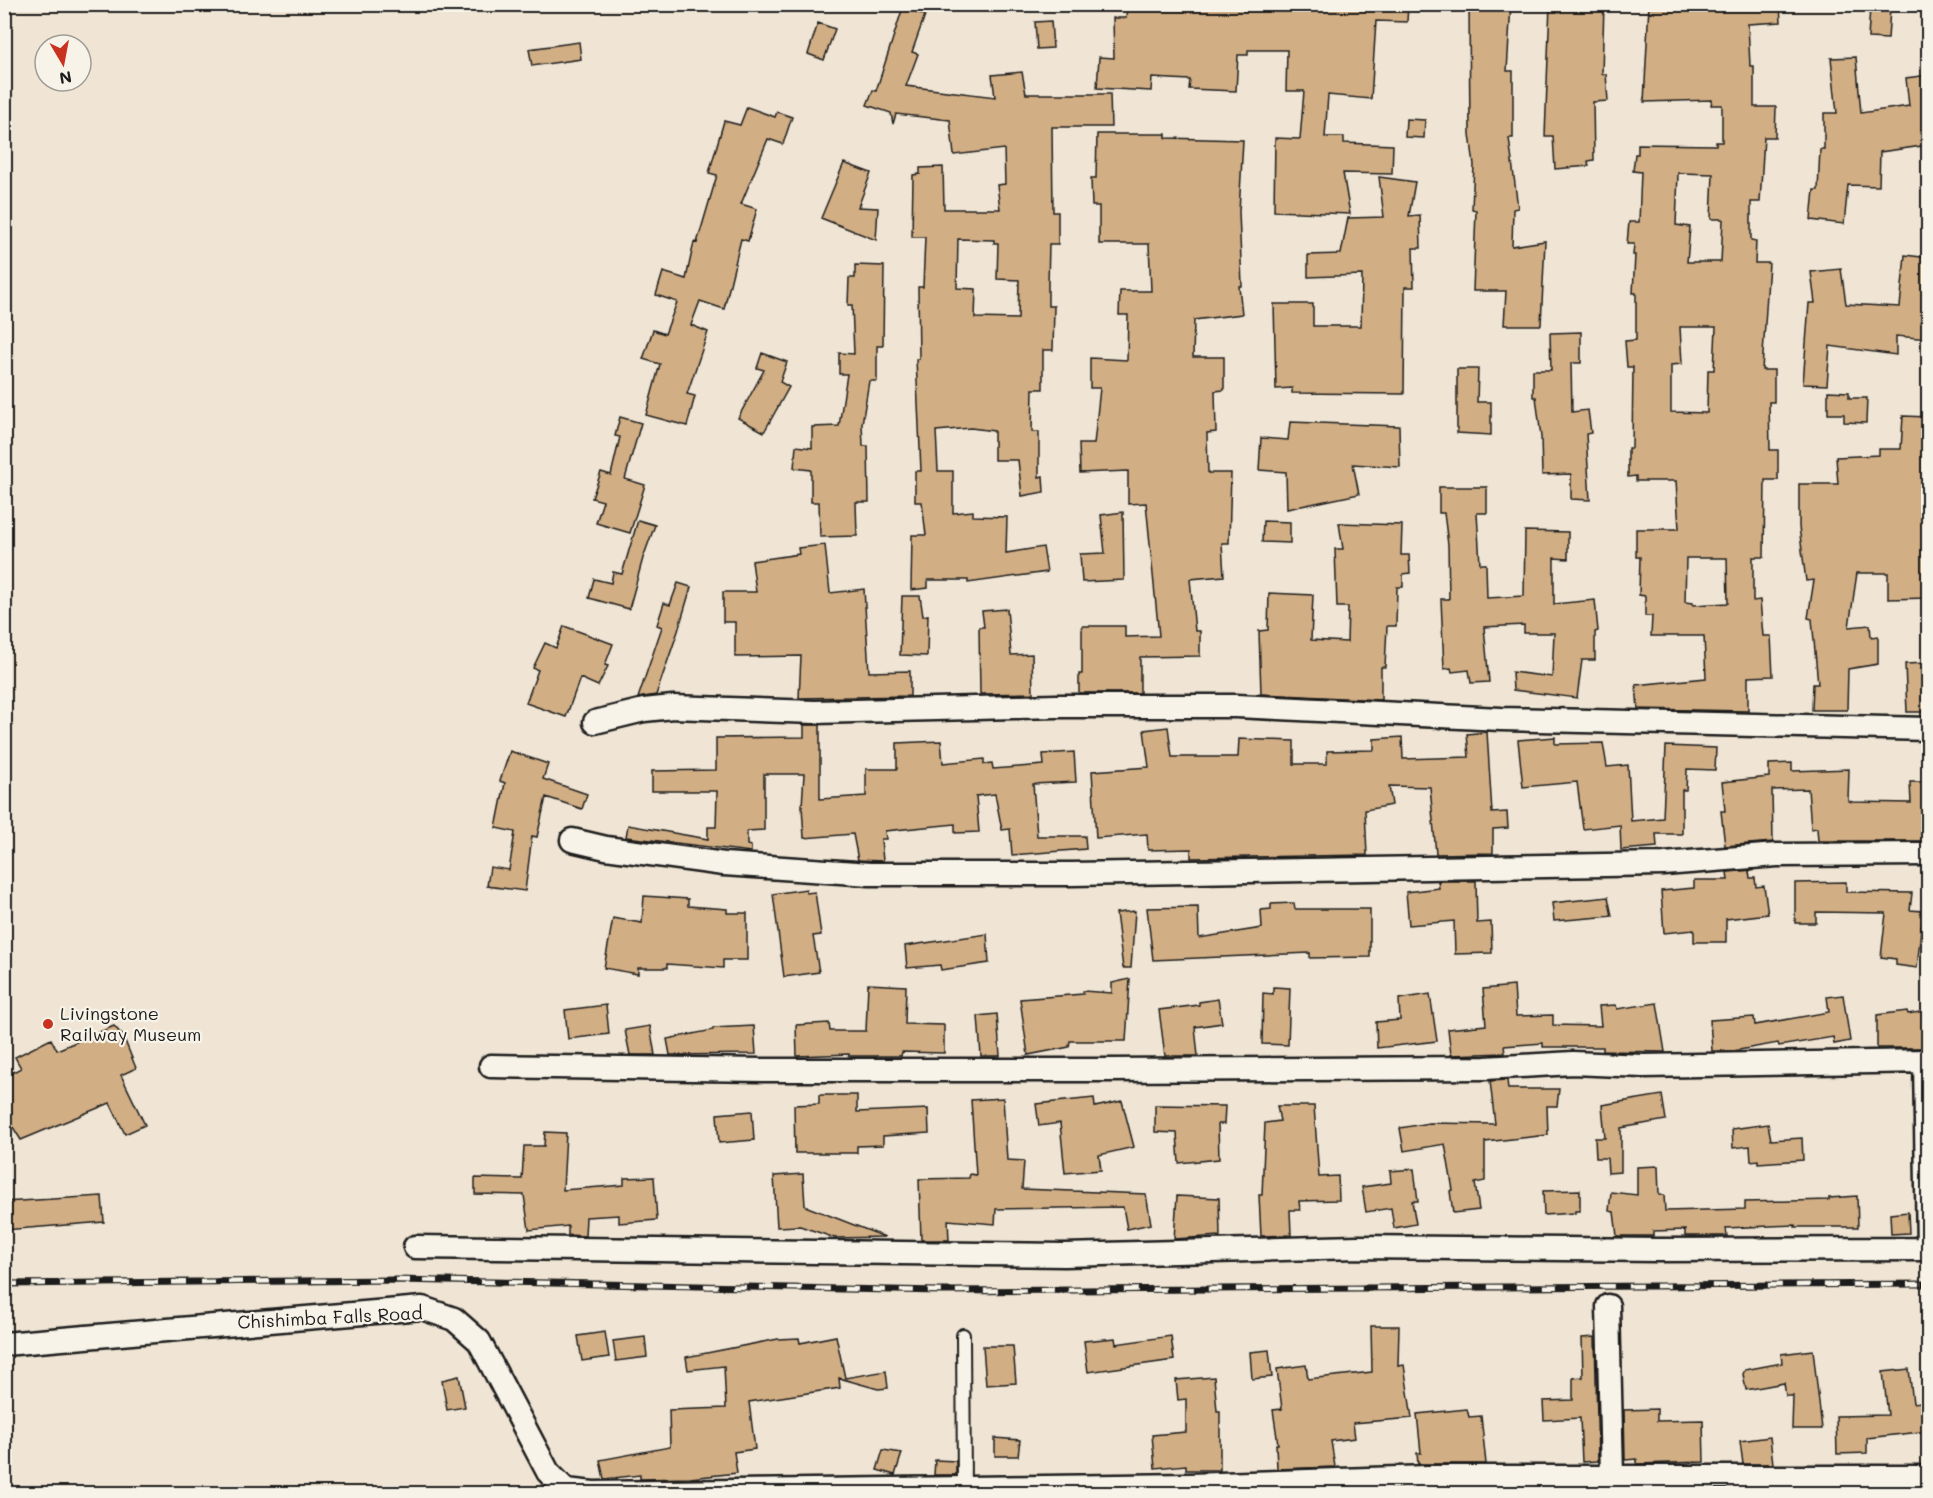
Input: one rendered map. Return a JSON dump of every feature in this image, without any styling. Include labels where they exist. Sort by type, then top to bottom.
[{"type":"street","points":[[596,722],[644,710],[672,707],[815,712],[1056,705],[1236,706],[1501,719],[1929,729]]},
{"type":"street","points":[[572,840],[606,848],[724,864],[870,874],[1071,874],[1664,864],[1777,855],[1929,854]]},
{"type":"street","points":[[415,1247],[1065,1255],[1358,1247],[1658,1250],[1928,1249],[1927,1061],[1643,1066],[1573,1063],[1485,1068],[1120,1070],[762,1070],[491,1066]]},
{"type":"street","points":[[1608,1306],[1612,1476]]},
{"type":"street","name":"Chishimba Falls Road","points":[[4,1344],[422,1308],[454,1319],[479,1341],[548,1472],[566,1490],[593,1493],[964,1491],[1428,1477],[1612,1476],[1694,1479],[1929,1477]]},
{"type":"lane","points":[[963,1335],[964,1491]]},
{"type":"building","points":[[1127,4],[1408,4],[1407,22],[1376,21],[1371,99],[1328,95],[1325,137],[1344,137],[1344,143],[1393,145],[1392,174],[1343,173],[1350,214],[1274,211],[1275,138],[1300,139],[1304,91],[1286,91],[1287,50],[1248,50],[1248,55],[1238,55],[1236,91],[1189,89],[1190,80],[1152,78],[1151,91],[1097,88],[1099,57],[1114,58],[1113,18],[1126,18]]},
{"type":"building","points":[[1469,4],[1511,4],[1507,71],[1513,71],[1513,138],[1509,138],[1518,208],[1513,209],[1512,246],[1545,241],[1541,325],[1504,325],[1506,291],[1473,291],[1476,210],[1472,209],[1474,165],[1470,134]]},
{"type":"building","points":[[1550,4],[1604,4],[1602,74],[1606,74],[1608,101],[1593,102],[1594,160],[1588,161],[1589,166],[1555,169],[1553,136],[1545,136]]},
{"type":"building","points":[[1649,4],[1780,4],[1781,22],[1748,24],[1750,66],[1754,66],[1754,107],[1776,107],[1775,137],[1764,137],[1760,202],[1751,202],[1751,240],[1756,241],[1755,263],[1769,263],[1762,370],[1774,370],[1774,402],[1769,402],[1770,450],[1778,450],[1778,480],[1765,480],[1764,557],[1753,557],[1753,601],[1760,600],[1763,636],[1771,636],[1773,676],[1748,677],[1748,711],[1638,709],[1636,685],[1706,678],[1704,636],[1651,636],[1652,616],[1645,616],[1645,596],[1639,595],[1640,557],[1636,557],[1636,529],[1679,529],[1676,481],[1636,481],[1636,476],[1628,477],[1628,448],[1632,448],[1633,367],[1627,367],[1625,341],[1636,340],[1636,293],[1633,293],[1634,244],[1627,244],[1629,222],[1639,222],[1641,172],[1633,171],[1635,154],[1638,154],[1638,144],[1716,145],[1716,142],[1722,142],[1722,105],[1711,105],[1712,100],[1644,102]],"holes":[[[1678,173],[1713,174],[1711,219],[1723,219],[1721,262],[1687,262],[1690,227],[1676,225]],[[1680,327],[1716,327],[1714,370],[1708,370],[1707,413],[1671,412],[1671,365],[1682,364]],[[1686,558],[1727,558],[1728,603],[1693,605],[1693,603],[1685,602]]]},
{"type":"building","points":[[903,7],[925,15],[912,52],[918,54],[906,86],[995,97],[992,75],[1022,72],[1026,94],[1110,94],[1111,127],[1052,127],[1053,212],[1058,212],[1058,244],[1049,244],[1048,306],[1054,306],[1053,350],[1043,350],[1043,389],[1033,389],[1032,432],[1039,432],[1039,477],[1043,476],[1044,492],[1022,496],[1018,460],[994,460],[994,431],[971,428],[936,431],[938,471],[953,471],[953,513],[973,511],[973,516],[1007,517],[1006,553],[1043,547],[1047,572],[968,583],[968,580],[928,580],[928,588],[911,590],[912,535],[926,535],[922,502],[915,502],[915,471],[921,471],[916,359],[919,359],[918,287],[923,287],[925,237],[912,237],[913,175],[920,174],[920,168],[943,167],[944,209],[1000,209],[997,185],[1005,184],[1004,149],[954,155],[950,120],[896,114],[893,124],[891,113],[867,105],[873,90],[876,91]],"holes":[[[958,239],[994,240],[994,243],[998,243],[997,279],[1019,280],[1018,319],[975,318],[976,289],[957,288]]]},
{"type":"building","points":[[1870,7],[1890,8],[1888,39],[1868,38]]},
{"type":"building","points":[[1051,21],[1053,48],[1037,49],[1035,22]]},
{"type":"building","points":[[818,23],[835,29],[824,60],[808,54]]},
{"type":"building","points":[[579,42],[581,59],[532,66],[529,49]]},
{"type":"building","points":[[1856,57],[1861,113],[1909,106],[1906,78],[1929,75],[1929,145],[1880,152],[1879,186],[1848,185],[1844,224],[1811,220],[1814,190],[1818,190],[1820,149],[1824,149],[1824,113],[1837,113],[1831,58]]},
{"type":"building","points":[[747,107],[775,117],[777,112],[792,117],[783,144],[768,139],[741,204],[757,209],[748,241],[741,239],[724,309],[700,301],[691,325],[708,332],[687,394],[695,396],[687,426],[646,415],[660,364],[643,359],[653,330],[665,334],[677,302],[656,295],[663,272],[686,279],[694,242],[697,243],[717,175],[709,173],[724,121],[740,125]]},
{"type":"building","points":[[1406,119],[1425,120],[1424,138],[1405,137]]},
{"type":"building","points":[[1097,134],[1166,134],[1166,138],[1243,140],[1239,212],[1242,286],[1239,286],[1242,314],[1194,320],[1193,357],[1224,357],[1224,390],[1215,391],[1216,432],[1207,433],[1208,473],[1231,473],[1229,543],[1222,543],[1224,576],[1190,579],[1195,631],[1200,631],[1200,656],[1140,657],[1140,693],[1079,693],[1079,674],[1082,674],[1082,626],[1125,626],[1125,637],[1159,636],[1146,503],[1128,504],[1128,471],[1080,473],[1079,444],[1094,444],[1100,388],[1090,388],[1090,358],[1127,360],[1128,315],[1119,315],[1120,291],[1151,291],[1149,244],[1099,244],[1099,206],[1092,206],[1091,178],[1096,178]]},
{"type":"building","points":[[844,163],[871,173],[858,207],[878,208],[876,240],[821,218]]},
{"type":"building","points":[[1379,177],[1415,182],[1409,216],[1420,215],[1421,248],[1413,248],[1414,287],[1405,287],[1404,394],[1292,393],[1292,388],[1276,389],[1274,304],[1313,304],[1313,326],[1361,326],[1362,275],[1308,277],[1308,255],[1341,254],[1348,218],[1384,217]]},
{"type":"building","points":[[1905,255],[1929,258],[1929,339],[1896,336],[1896,355],[1830,346],[1827,385],[1803,384],[1809,303],[1815,303],[1811,272],[1841,269],[1846,304],[1900,307]]},
{"type":"building","points":[[855,265],[884,266],[883,346],[877,346],[877,381],[869,381],[862,424],[863,446],[868,446],[869,502],[856,502],[857,536],[820,537],[819,502],[811,502],[811,470],[794,468],[796,446],[812,448],[812,427],[839,426],[847,374],[839,374],[839,353],[854,354],[852,305],[848,305],[849,278],[855,278]]},
{"type":"building","points":[[1581,332],[1581,363],[1571,363],[1572,412],[1588,410],[1591,433],[1586,434],[1590,500],[1571,499],[1571,474],[1542,475],[1541,437],[1536,397],[1533,397],[1533,370],[1551,370],[1550,333]]},
{"type":"building","points":[[762,353],[787,362],[780,382],[789,387],[764,432],[738,418],[764,370],[757,368]]},
{"type":"building","points":[[1457,369],[1478,369],[1477,402],[1491,402],[1491,435],[1457,433]]},
{"type":"building","points":[[1828,391],[1849,392],[1849,398],[1867,398],[1866,423],[1844,422],[1844,414],[1828,414]]},
{"type":"building","points":[[1903,416],[1929,417],[1929,598],[1888,599],[1888,573],[1857,573],[1849,627],[1870,625],[1871,637],[1878,636],[1878,664],[1848,669],[1847,710],[1812,710],[1813,684],[1818,684],[1812,619],[1808,618],[1814,580],[1806,581],[1799,527],[1799,484],[1838,484],[1836,457],[1879,455],[1879,449],[1901,449]]},
{"type":"building","points":[[620,417],[641,423],[625,479],[645,485],[630,533],[596,523],[603,501],[592,498],[601,472],[611,475],[620,437],[615,436]]},
{"type":"building","points":[[1290,422],[1399,426],[1400,467],[1353,464],[1359,494],[1287,509],[1286,472],[1259,470],[1261,438],[1288,440]]},
{"type":"building","points":[[1439,487],[1487,487],[1487,513],[1477,513],[1480,564],[1486,564],[1487,598],[1524,596],[1525,531],[1568,532],[1568,559],[1554,558],[1554,604],[1595,600],[1598,631],[1595,632],[1595,660],[1582,660],[1577,698],[1513,690],[1512,672],[1552,677],[1554,633],[1524,633],[1524,625],[1484,627],[1489,682],[1471,683],[1469,670],[1452,672],[1451,668],[1444,669],[1441,599],[1449,599],[1448,545],[1444,513],[1439,513]]},
{"type":"building","points":[[1123,512],[1124,580],[1082,582],[1080,554],[1105,553],[1101,515]]},
{"type":"building","points":[[638,520],[655,525],[629,609],[589,598],[594,579],[611,583],[613,572],[622,574]]},
{"type":"building","points":[[1263,521],[1290,522],[1290,543],[1262,542]]},
{"type":"building","points":[[1339,523],[1402,525],[1401,555],[1409,555],[1410,573],[1403,574],[1403,587],[1397,587],[1396,626],[1387,626],[1385,667],[1381,667],[1381,700],[1261,694],[1259,631],[1268,630],[1269,593],[1313,595],[1311,640],[1347,642],[1348,607],[1337,607],[1335,549],[1343,549]]},
{"type":"building","points":[[825,545],[830,593],[864,589],[869,672],[910,671],[910,696],[799,698],[801,656],[735,657],[735,622],[723,622],[723,592],[756,592],[752,561],[799,554],[798,548]]},
{"type":"building","points":[[678,583],[691,587],[656,695],[638,698],[662,627],[657,625],[664,603],[670,605]]},
{"type":"building","points":[[902,596],[920,596],[923,616],[928,615],[927,656],[900,655]]},
{"type":"building","points":[[1007,609],[1011,655],[1032,654],[1033,693],[980,694],[979,627],[984,627],[982,611]]},
{"type":"building","points":[[564,626],[613,644],[605,665],[608,666],[598,686],[580,678],[566,717],[526,703],[538,670],[533,668],[545,643],[556,648]]},
{"type":"building","points":[[1929,663],[1929,712],[1907,712],[1905,664]]},
{"type":"building","points":[[804,725],[820,725],[820,799],[866,796],[866,769],[897,769],[897,743],[941,741],[943,763],[984,759],[984,764],[992,763],[993,769],[1044,765],[1043,754],[1074,752],[1076,782],[1033,784],[1037,836],[1085,836],[1086,849],[1012,855],[1010,829],[1002,830],[995,794],[976,796],[979,832],[955,833],[955,824],[885,831],[886,839],[881,839],[883,861],[858,860],[853,834],[804,838],[802,806],[804,774],[764,774],[764,830],[747,831],[747,845],[751,846],[751,852],[626,837],[628,825],[708,839],[708,827],[716,827],[717,791],[652,791],[652,771],[716,770],[716,738],[804,737]]},
{"type":"building","points":[[1168,727],[1172,757],[1238,757],[1239,739],[1294,741],[1294,764],[1327,764],[1327,751],[1374,750],[1374,739],[1402,737],[1403,759],[1469,757],[1467,734],[1487,732],[1492,813],[1507,812],[1508,828],[1493,829],[1493,853],[1436,854],[1430,787],[1389,786],[1392,805],[1365,810],[1367,855],[1191,858],[1191,849],[1148,850],[1147,834],[1096,838],[1092,771],[1149,767],[1144,730]]},
{"type":"building","points":[[1555,737],[1555,744],[1603,743],[1607,767],[1628,765],[1631,821],[1663,818],[1666,746],[1716,748],[1715,770],[1687,769],[1686,790],[1682,790],[1682,834],[1656,834],[1657,847],[1621,850],[1620,825],[1583,829],[1577,782],[1523,787],[1518,740]]},
{"type":"building","points":[[510,751],[548,764],[543,779],[587,794],[582,809],[546,797],[537,837],[532,836],[525,891],[487,886],[490,867],[509,870],[515,832],[496,828],[505,783],[500,781]]},
{"type":"building","points":[[1792,763],[1792,771],[1849,769],[1848,801],[1853,802],[1911,803],[1910,782],[1929,782],[1929,841],[1818,841],[1817,828],[1811,829],[1808,789],[1772,790],[1773,842],[1725,846],[1721,811],[1725,811],[1722,782],[1769,777],[1769,764]]},
{"type":"building","points":[[1754,870],[1749,872],[1750,878],[1755,878],[1756,887],[1764,886],[1768,914],[1726,919],[1726,942],[1694,942],[1694,930],[1664,933],[1661,891],[1694,888],[1694,880],[1728,880],[1727,872]]},
{"type":"building","points":[[1438,881],[1476,881],[1477,923],[1491,922],[1492,953],[1455,954],[1454,921],[1409,925],[1406,892],[1439,888]]},
{"type":"building","points":[[1846,882],[1846,892],[1912,893],[1910,910],[1923,911],[1917,968],[1896,965],[1896,959],[1881,957],[1886,913],[1816,912],[1816,923],[1795,923],[1795,883]]},
{"type":"building","points":[[806,889],[806,893],[815,892],[821,935],[813,936],[819,972],[784,977],[773,894]]},
{"type":"building","points":[[644,896],[688,899],[688,906],[727,909],[727,913],[747,913],[747,960],[723,960],[723,968],[667,964],[667,968],[638,968],[638,974],[604,968],[613,918],[642,923]]},
{"type":"building","points":[[1608,897],[1612,916],[1554,921],[1552,903]]},
{"type":"building","points":[[1294,903],[1295,909],[1370,909],[1370,957],[1310,958],[1310,953],[1153,960],[1147,908],[1198,907],[1199,938],[1262,928],[1261,910],[1271,909],[1271,904]]},
{"type":"building","points":[[1135,911],[1131,968],[1123,968],[1116,913]]},
{"type":"building","points":[[987,934],[989,963],[941,970],[940,965],[907,968],[905,946]]},
{"type":"building","points":[[1130,979],[1126,1041],[1070,1041],[1069,1047],[1028,1055],[1020,999],[1083,994],[1083,991],[1112,993],[1112,983]]},
{"type":"building","points":[[868,984],[906,986],[905,1024],[944,1025],[944,1053],[902,1052],[901,1056],[849,1056],[849,1054],[797,1056],[796,1025],[829,1023],[830,1031],[866,1031]]},
{"type":"building","points":[[1514,986],[1516,1016],[1553,1015],[1553,1025],[1601,1026],[1599,1006],[1616,1005],[1617,1009],[1657,1003],[1665,1052],[1603,1051],[1603,1047],[1543,1047],[1543,1043],[1504,1046],[1505,1053],[1451,1055],[1448,1029],[1486,1025],[1483,989]]},
{"type":"building","points":[[1273,987],[1290,988],[1288,1045],[1262,1044],[1263,993],[1273,994]]},
{"type":"building","points":[[1430,994],[1437,1041],[1377,1048],[1376,1022],[1400,1020],[1399,999]]},
{"type":"building","points":[[1843,995],[1850,1041],[1834,1044],[1833,1037],[1779,1046],[1778,1043],[1733,1051],[1712,1051],[1710,1020],[1754,1017],[1755,1025],[1829,1012],[1827,997]]},
{"type":"building","points":[[1218,999],[1222,1023],[1195,1027],[1198,1056],[1165,1056],[1159,1010],[1199,1005],[1199,1002]]},
{"type":"building","points":[[606,1005],[609,1034],[568,1039],[565,1010]]},
{"type":"building","points":[[1907,1011],[1908,1014],[1925,1011],[1928,1034],[1925,1034],[1925,1048],[1877,1048],[1877,1015]]},
{"type":"building","points":[[997,1014],[1000,1056],[981,1056],[978,1016]]},
{"type":"building","points":[[114,1026],[123,1036],[136,1068],[121,1075],[145,1125],[125,1134],[110,1103],[21,1140],[4,1113],[4,1077],[21,1068],[15,1057],[51,1039],[57,1050]]},
{"type":"building","points":[[650,1026],[655,1055],[630,1055],[625,1030]]},
{"type":"building","points":[[754,1026],[756,1054],[670,1055],[667,1039],[713,1030],[713,1028]]},
{"type":"building","points":[[1507,1080],[1508,1089],[1559,1089],[1557,1106],[1547,1106],[1548,1135],[1485,1142],[1485,1181],[1475,1183],[1479,1210],[1453,1213],[1450,1191],[1453,1190],[1445,1144],[1404,1151],[1400,1128],[1429,1123],[1495,1124],[1490,1081]]},
{"type":"building","points":[[819,1095],[857,1095],[857,1112],[928,1109],[929,1133],[883,1136],[883,1145],[857,1146],[857,1153],[795,1153],[794,1105],[819,1104]]},
{"type":"building","points":[[1662,1095],[1666,1120],[1621,1128],[1621,1172],[1608,1173],[1607,1158],[1596,1158],[1595,1138],[1605,1138],[1602,1105]]},
{"type":"building","points":[[1003,1098],[1007,1160],[1024,1161],[1022,1189],[1146,1194],[1151,1224],[1127,1229],[1123,1207],[996,1209],[995,1224],[948,1220],[949,1240],[921,1240],[919,1179],[969,1178],[970,1174],[976,1175],[971,1100]]},
{"type":"building","points":[[1094,1098],[1095,1107],[1122,1101],[1134,1147],[1099,1155],[1101,1170],[1065,1173],[1060,1123],[1039,1126],[1036,1104]]},
{"type":"building","points":[[1155,1105],[1225,1106],[1224,1124],[1218,1124],[1219,1159],[1179,1163],[1177,1133],[1155,1132]]},
{"type":"building","points":[[1277,1106],[1314,1106],[1319,1177],[1338,1176],[1339,1200],[1299,1201],[1300,1210],[1290,1210],[1291,1235],[1261,1236],[1259,1195],[1262,1195],[1265,1123],[1280,1121]]},
{"type":"building","points":[[752,1111],[754,1140],[719,1143],[717,1114]]},
{"type":"building","points":[[1768,1124],[1771,1140],[1802,1138],[1803,1160],[1758,1163],[1758,1160],[1751,1161],[1750,1146],[1733,1148],[1732,1129]]},
{"type":"building","points":[[545,1132],[566,1133],[563,1190],[624,1185],[624,1178],[654,1177],[657,1220],[619,1223],[619,1215],[586,1217],[585,1236],[568,1235],[568,1226],[529,1230],[524,1195],[475,1194],[475,1178],[522,1179],[524,1146],[544,1146]]},
{"type":"building","points":[[1658,1166],[1659,1195],[1664,1195],[1665,1211],[1745,1209],[1745,1202],[1829,1200],[1829,1198],[1857,1196],[1858,1227],[1795,1227],[1795,1225],[1726,1228],[1727,1236],[1685,1236],[1685,1230],[1653,1231],[1653,1236],[1617,1236],[1614,1212],[1609,1211],[1611,1192],[1637,1195],[1637,1167]]},
{"type":"building","points":[[1414,1169],[1418,1201],[1412,1201],[1416,1224],[1394,1228],[1391,1208],[1366,1212],[1362,1187],[1391,1183],[1390,1171]]},
{"type":"building","points":[[803,1174],[805,1206],[885,1237],[835,1238],[800,1226],[777,1227],[774,1176]]},
{"type":"building","points":[[1580,1190],[1580,1211],[1544,1215],[1543,1191]]},
{"type":"building","points":[[102,1196],[104,1222],[4,1230],[4,1202]]},
{"type":"building","points":[[1177,1196],[1219,1198],[1220,1236],[1174,1239]]},
{"type":"building","points":[[1908,1212],[1909,1233],[1891,1234],[1890,1214]]},
{"type":"building","points":[[1371,1326],[1399,1326],[1398,1366],[1404,1365],[1412,1418],[1353,1423],[1355,1438],[1331,1441],[1335,1467],[1277,1469],[1276,1444],[1278,1444],[1273,1410],[1282,1409],[1277,1369],[1306,1365],[1308,1379],[1372,1372]]},
{"type":"building","points":[[605,1332],[609,1357],[582,1361],[578,1336]]},
{"type":"building","points":[[836,1336],[845,1378],[886,1371],[888,1388],[878,1389],[839,1378],[840,1388],[749,1402],[755,1449],[734,1452],[737,1473],[690,1478],[640,1479],[640,1475],[604,1479],[600,1460],[670,1447],[669,1410],[726,1408],[724,1366],[688,1370],[686,1357],[778,1339],[799,1338],[800,1343]]},
{"type":"building","points":[[1171,1336],[1174,1360],[1088,1372],[1084,1341],[1115,1338],[1116,1344]]},
{"type":"building","points":[[645,1337],[647,1357],[616,1361],[613,1341]]},
{"type":"building","points":[[1595,1337],[1598,1461],[1582,1462],[1580,1418],[1544,1420],[1543,1401],[1573,1400],[1573,1378],[1583,1377],[1582,1338]]},
{"type":"building","points":[[983,1346],[1013,1346],[1016,1383],[986,1385]]},
{"type":"building","points":[[1269,1350],[1272,1377],[1252,1379],[1250,1352]]},
{"type":"building","points":[[1813,1350],[1822,1429],[1792,1429],[1793,1396],[1786,1396],[1784,1383],[1746,1390],[1743,1374],[1745,1370],[1782,1363],[1781,1354]]},
{"type":"building","points":[[1909,1369],[1913,1403],[1929,1401],[1929,1431],[1867,1438],[1867,1453],[1837,1454],[1836,1416],[1888,1415],[1883,1372]]},
{"type":"building","points":[[459,1376],[465,1407],[447,1410],[442,1380]]},
{"type":"building","points":[[1214,1377],[1217,1411],[1220,1411],[1220,1470],[1186,1470],[1186,1465],[1155,1468],[1152,1435],[1186,1432],[1186,1399],[1178,1400],[1176,1380]]},
{"type":"building","points":[[1467,1409],[1469,1417],[1481,1416],[1486,1464],[1418,1464],[1417,1453],[1421,1453],[1417,1414]]},
{"type":"building","points":[[1657,1409],[1657,1421],[1703,1420],[1704,1462],[1637,1464],[1637,1459],[1625,1460],[1624,1410]]},
{"type":"building","points":[[1770,1437],[1773,1464],[1743,1464],[1740,1441]]},
{"type":"building","points":[[995,1438],[1020,1440],[1018,1456],[995,1456]]},
{"type":"building","points":[[883,1450],[902,1453],[895,1475],[877,1470]]},
{"type":"building","points":[[935,1460],[956,1461],[956,1475],[934,1475]]},
{"type":"railway","points":[[4,1284],[397,1280],[941,1291],[1928,1284]]},
{"type":"place","name":"Livingstone Railway Museum","points":[[48,1024]]}]
